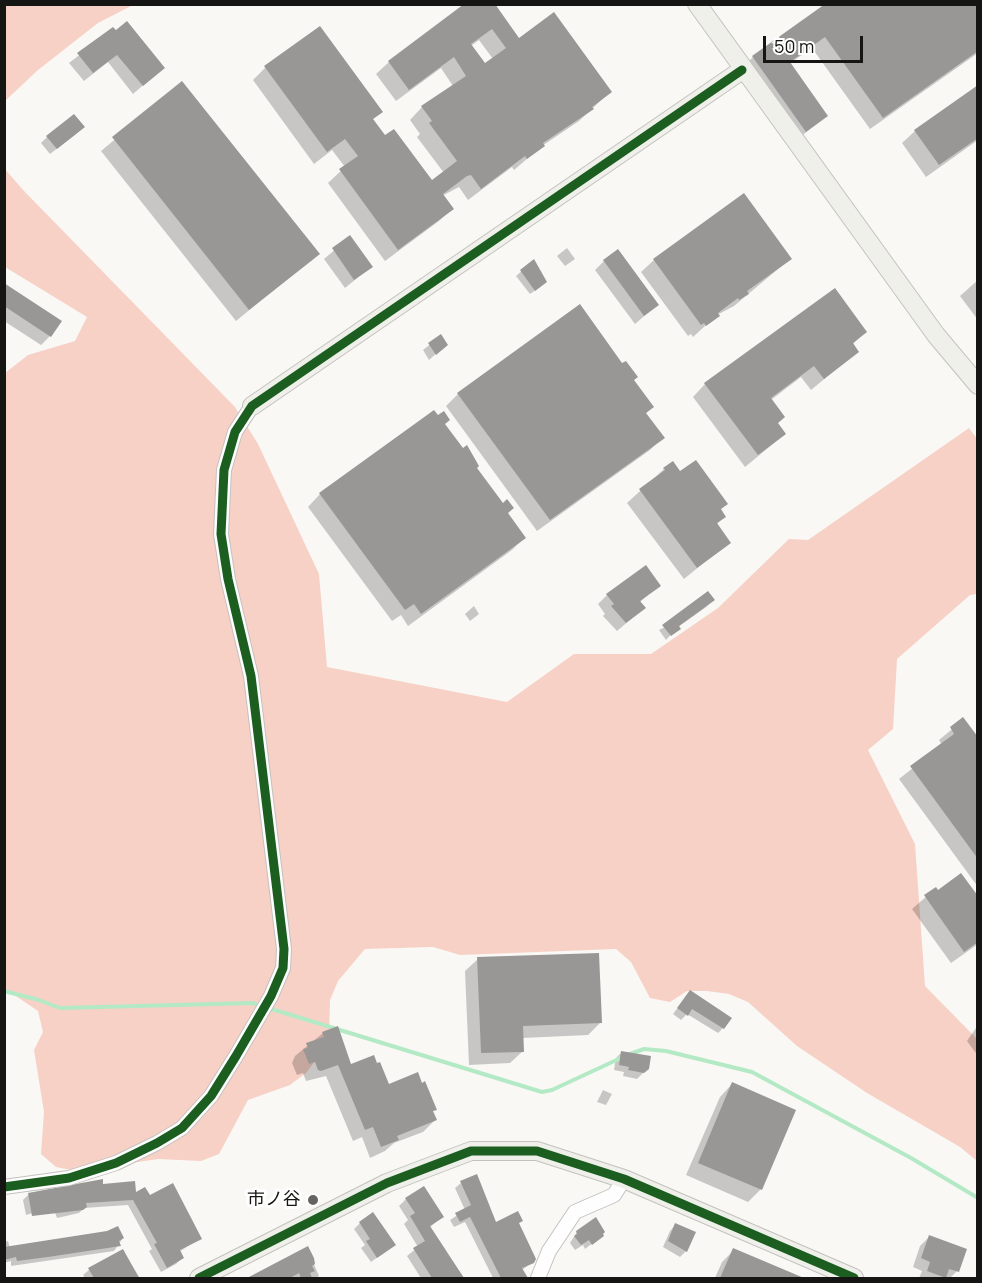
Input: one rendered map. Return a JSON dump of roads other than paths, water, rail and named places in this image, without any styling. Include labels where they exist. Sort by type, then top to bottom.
[{"type":"street","points":[[697,4],[742,70],[936,335],[978,385]]},
{"type":"street","points":[[4,1187],[69,1178],[116,1163],[182,1128],[211,1096],[271,996],[283,968],[282,938],[251,676],[228,579],[221,534],[224,470],[235,432],[252,406],[742,70]]},
{"type":"street","points":[[199,1278],[387,1183],[471,1151],[537,1151],[624,1179],[854,1278]]},
{"type":"street","points":[[538,1278],[549,1251],[575,1212],[614,1195],[624,1179]]},
{"type":"waterway","points":[[4,991],[60,1008],[252,1003],[542,1092],[552,1090],[623,1057]]},
{"type":"waterway","points":[[630,1054],[644,1049],[666,1051],[752,1072],[911,1158],[978,1198]]},
{"type":"place","name":"市ノ谷","points":[[313,1200]]}]
